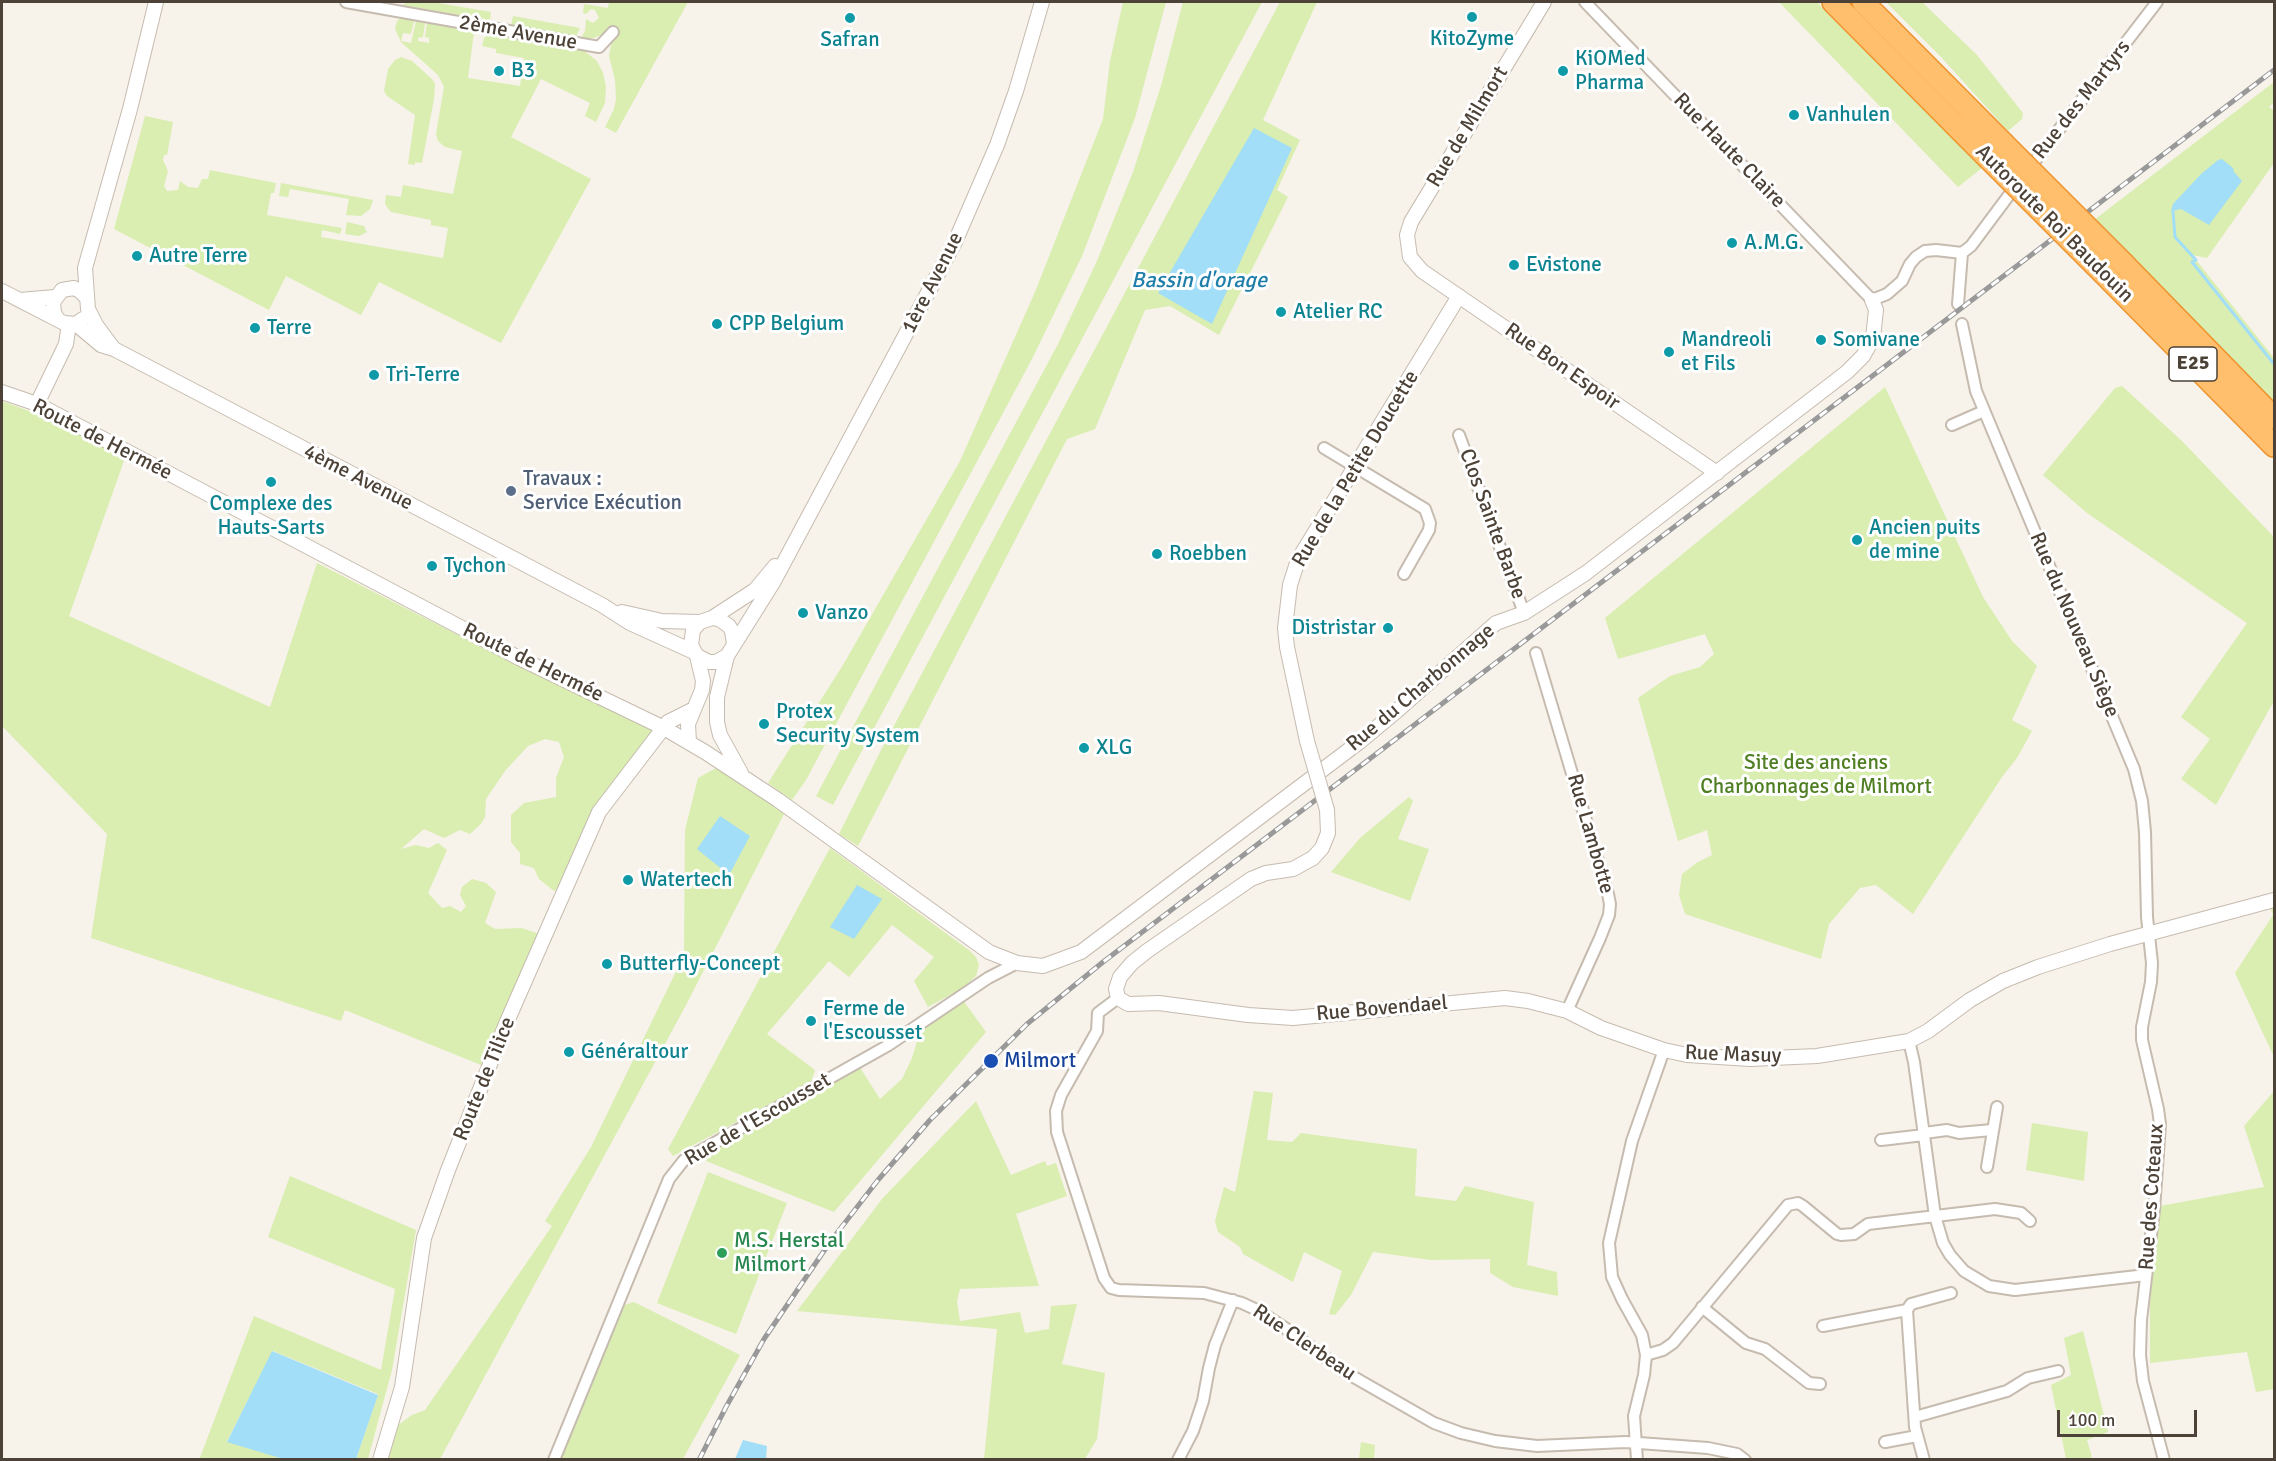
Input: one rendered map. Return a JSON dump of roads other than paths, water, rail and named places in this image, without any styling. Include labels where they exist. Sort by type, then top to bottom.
[{"type":"highway","name":"Autoroute Roi Baudouin","points":[[1833,2],[1995,150],[2118,274],[2274,418]]},
{"type":"highway","name":"Autoroute Roi Baudouin","points":[[1863,2],[1995,150]]},
{"type":"highway","name":"Autoroute Roi Baudouin","points":[[2118,274],[2274,446]]},
{"type":"street","points":[[67,322],[85,316],[87,303],[85,268],[133,99],[156,2]]},
{"type":"street","name":"2ème Avenue","points":[[346,2],[599,47],[613,32]]},
{"type":"street","name":"1ère Avenue","points":[[744,778],[720,735],[717,722],[717,697],[730,650],[774,580],[934,283],[974,201],[1016,91],[1042,2]]},
{"type":"street","name":"Rue de Milmort","points":[[1410,257],[1407,235],[1411,222],[1544,2]]},
{"type":"street","name":"Rue Haute Claire","points":[[1585,2],[1872,300]]},
{"type":"street","name":"Rue des Martyrs","points":[[1962,254],[1971,246],[2157,2]]},
{"type":"street","points":[[1872,300],[1887,294],[1902,281],[1910,264],[1925,251],[1936,250],[1962,254],[1958,304]]},
{"type":"street","name":"Rue Bon Espoir","points":[[1410,257],[1422,271],[1717,473]]},
{"type":"street","points":[[37,404],[66,344],[67,322],[53,307],[61,293],[85,268]]},
{"type":"street","name":"4ème Avenue","points":[[2,291],[33,309],[67,322],[101,345],[114,349],[603,605],[630,623],[695,654]]},
{"type":"street","points":[[20,300],[80,291],[87,303]]},
{"type":"street","name":"Rue de la Petite Doucette","points":[[1118,998],[1116,989],[1120,977],[1147,951],[1251,879],[1266,873],[1293,869],[1313,858],[1322,848],[1328,833],[1327,810],[1307,741],[1287,647],[1285,628],[1290,585],[1298,560],[1459,296]]},
{"type":"street","name":"Rue du Charbonnage","points":[[1043,966],[1081,952],[1358,743],[1496,623],[1524,612],[1586,573],[1847,372],[1863,356],[1873,338],[1876,310],[1872,300]]},
{"type":"street","name":"4ème Avenue","points":[[87,303],[96,325],[114,349]]},
{"type":"street","name":"Rue du Nouveau Siège","points":[[1962,324],[1972,379],[1984,411],[2134,769],[2145,820],[2149,933]]},
{"type":"street","points":[[66,344],[73,340],[91,337]]},
{"type":"street","name":"Route de Hermée","points":[[2,392],[37,404],[517,657],[664,728],[705,752],[842,845],[989,952],[1017,963],[1043,966]]},
{"type":"street","points":[[1952,425],[1984,411]]},
{"type":"street","name":"Clos Sainte Barbe","points":[[1459,435],[1524,612]]},
{"type":"street","points":[[1324,448],[1425,509],[1430,523],[1429,530],[1404,574]]},
{"type":"street","name":"1ère Avenue","points":[[706,620],[755,590],[790,549]]},
{"type":"street","name":"4ème Avenue","points":[[603,605],[632,616],[662,621],[706,620]]},
{"type":"street","points":[[689,742],[688,724],[702,690],[703,681],[690,638],[693,630],[706,620],[718,619],[729,626],[732,631],[730,650],[716,662],[709,662],[695,654]]},
{"type":"street","name":"Rue Lambotte","points":[[1536,653],[1610,904],[1609,915],[1600,938],[1567,1011]]},
{"type":"street","points":[[664,728],[668,722],[694,709]]},
{"type":"street","name":"Route de Tilice","points":[[380,1460],[402,1387],[424,1238],[448,1170],[506,1024],[599,812],[664,728]]},
{"type":"street","points":[[705,752],[712,747],[720,735]]},
{"type":"street","name":"Rue Masuy","points":[[1637,1460],[1634,1416],[1644,1375],[1646,1355],[1642,1335],[1612,1277],[1609,1243],[1632,1140],[1664,1050],[1687,1055],[1750,1059],[1817,1056],[1909,1041],[2003,981],[2038,967],[2149,933],[2274,900]]},
{"type":"street","name":"Rue des Coteaux","points":[[2149,933],[2151,981],[2142,1027],[2142,1040],[2160,1124],[2154,1210],[2141,1320],[2140,1355],[2143,1381],[2164,1460]]},
{"type":"street","name":"Rue de l'Escousset","points":[[554,1460],[669,1179],[684,1160],[887,1046],[988,978],[1017,963]]},
{"type":"street","name":"Rue Bovendael","points":[[1118,998],[1128,1004],[1159,1003],[1278,1018],[1505,998],[1567,1011],[1601,1028],[1664,1050]]},
{"type":"street","name":"Rue Clerbeau","points":[[1118,998],[1098,1013],[1097,1030],[1061,1095],[1056,1111],[1057,1132],[1104,1278],[1111,1288],[1192,1291],[1233,1300],[1259,1311],[1345,1372],[1443,1426],[1495,1441],[1537,1446],[1636,1443],[1708,1448],[1737,1454],[1745,1460]]},
{"type":"street","points":[[1909,1041],[1914,1062],[1935,1216],[1943,1243],[1964,1271],[1989,1286],[2019,1290],[2146,1275]]},
{"type":"street","points":[[1987,1167],[1997,1107]]},
{"type":"street","points":[[1881,1140],[1947,1130],[1959,1133],[1992,1130]]},
{"type":"street","points":[[1646,1355],[1668,1347],[1788,1205],[1798,1203],[1837,1234],[1854,1234],[1868,1224],[1995,1209],[2021,1213],[2030,1221]]},
{"type":"street","points":[[1823,1326],[1906,1310],[1911,1304],[1951,1293]]},
{"type":"street","points":[[1178,1460],[1194,1431],[1215,1345],[1233,1300]]},
{"type":"street","points":[[1702,1307],[1746,1343],[1765,1349],[1809,1383],[1820,1384]]},
{"type":"street","points":[[1906,1310],[1917,1436],[1924,1460]]},
{"type":"street","points":[[1915,1417],[2007,1391],[2028,1378],[2058,1371]]},
{"type":"street","points":[[1885,1442],[1917,1436]]},
{"type":"water","name":"Bassin d'orage","points":[[1254,128],[1292,148],[1212,324],[1158,293]]},
{"type":"water","points":[[2222,159],[2233,168],[2242,181],[2209,225],[2181,209],[2171,211],[2173,204],[2201,174]]},
{"type":"water","points":[[720,816],[750,836],[729,875],[697,849]]},
{"type":"water","points":[[857,885],[882,899],[854,939],[830,927]]},
{"type":"water","points":[[272,1351],[378,1395],[356,1459],[283,1459],[227,1442]]},
{"type":"water","points":[[743,1440],[767,1446],[766,1459],[735,1459]]},
{"type":"waterway","points":[[2173,211],[2175,237],[2196,260],[2192,262],[2274,364]]},
{"type":"railway","points":[[699,1460],[764,1339],[830,1242],[878,1180],[930,1120],[1027,1024],[1103,962],[2274,70]]},
{"type":"place","name":"KitoZyme","points":[[1472,17]]},
{"type":"place","name":"Safran","points":[[850,18]]},
{"type":"place","name":"B3","points":[[499,71]]},
{"type":"place","name":"KiOMed Pharma","points":[[1563,71]]},
{"type":"place","name":"Vanhulen","points":[[1794,115]]},
{"type":"place","name":"A.M.G.","points":[[1732,243]]},
{"type":"place","name":"Autre Terre","points":[[137,256]]},
{"type":"place","name":"Evistone","points":[[1514,265]]},
{"type":"place","name":"Atelier RC","points":[[1281,312]]},
{"type":"place","name":"CPP Belgium","points":[[717,324]]},
{"type":"place","name":"Terre","points":[[255,328]]},
{"type":"place","name":"Somivane","points":[[1821,340]]},
{"type":"place","name":"Mandreoli et Fils","points":[[1669,352]]},
{"type":"place","name":"Tri-Terre","points":[[374,375]]},
{"type":"place","name":"Complexe des Hauts-Sarts","points":[[271,482]]},
{"type":"place","name":"Travaux : Service Exécution","points":[[511,491]]},
{"type":"place","name":"Ancien puits de mine","points":[[1857,540]]},
{"type":"place","name":"Roebben","points":[[1157,554]]},
{"type":"place","name":"Tychon","points":[[432,566]]},
{"type":"place","name":"Vanzo","points":[[803,613]]},
{"type":"place","name":"Distristar","points":[[1388,628]]},
{"type":"place","name":"Protex Security System","points":[[764,724]]},
{"type":"place","name":"XLG","points":[[1084,748]]},
{"type":"place","name":"Watertech","points":[[628,880]]},
{"type":"place","name":"Butterfly-Concept","points":[[607,964]]},
{"type":"place","name":"Ferme de l'Escousset","points":[[811,1021]]},
{"type":"place","name":"Généraltour","points":[[569,1052]]},
{"type":"place","name":"Milmort","points":[[991,1061]]},
{"type":"place","name":"M.S. Herstal Milmort","points":[[722,1253]]},
{"type":"park label","name":"Site des anciens Charbonnages de Milmort","points":[[1816,775]]}]
